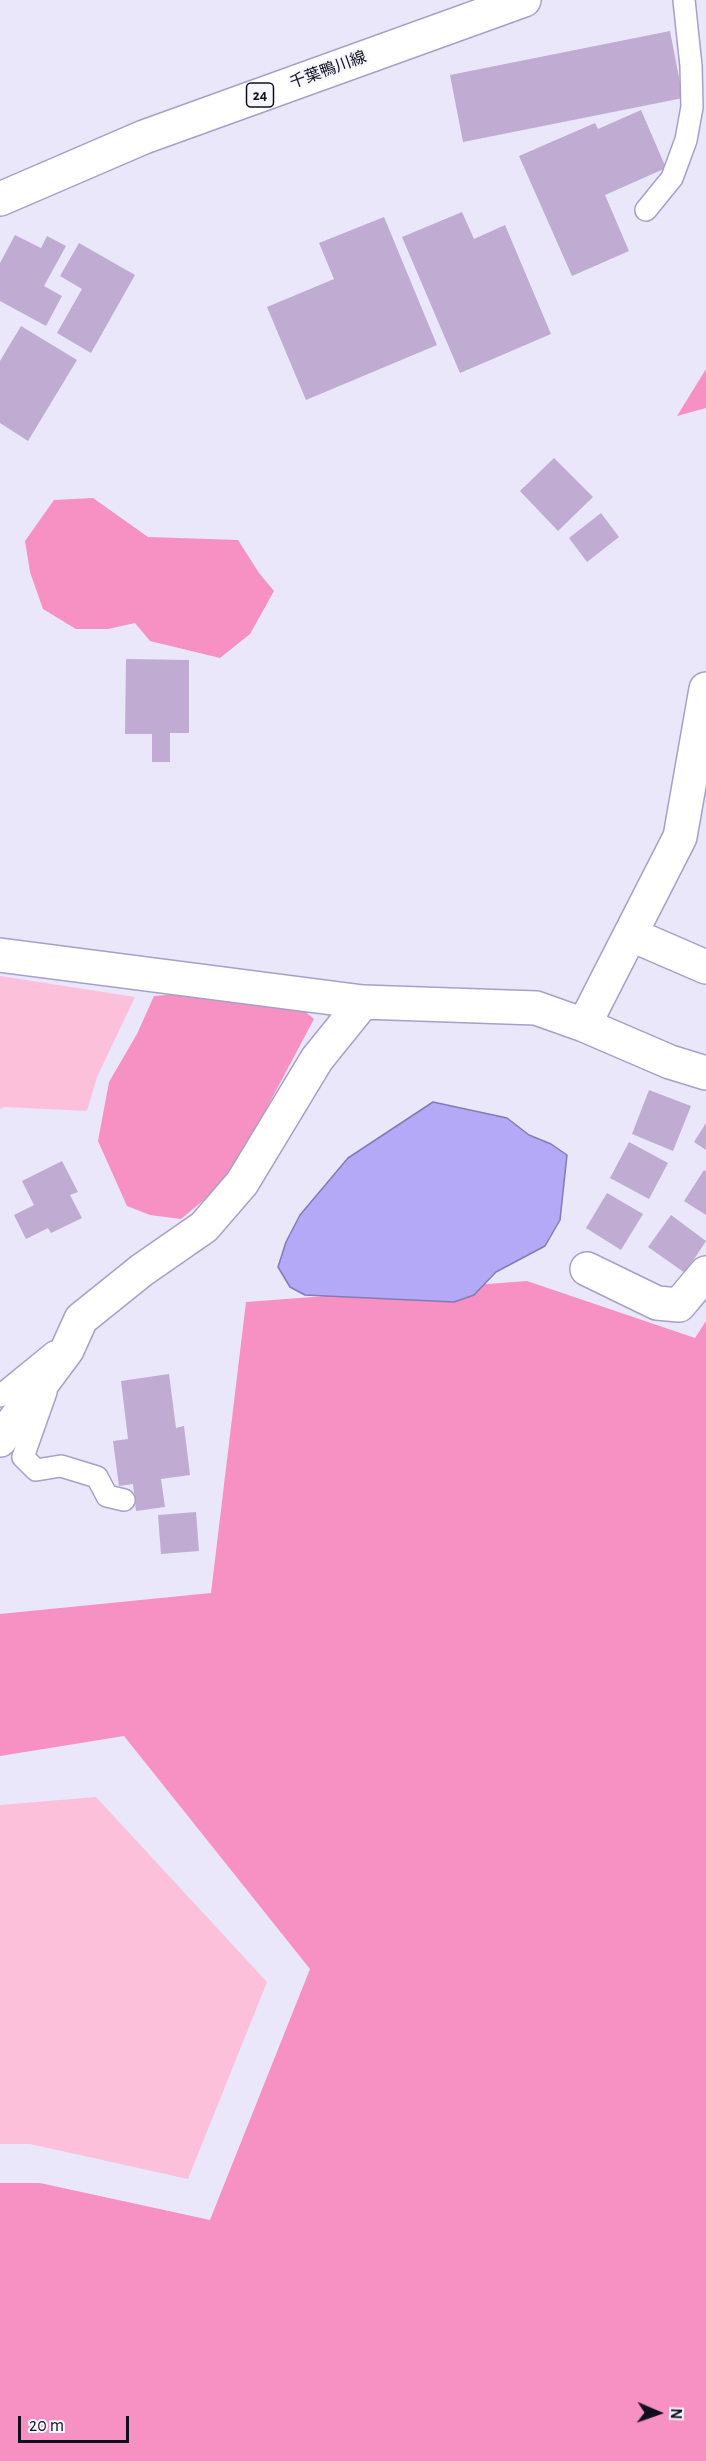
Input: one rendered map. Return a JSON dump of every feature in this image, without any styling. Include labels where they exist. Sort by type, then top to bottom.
[{"type":"street","name":"千葉鴨川線","points":[[0,199],[144,137],[524,0]]},
{"type":"street","points":[[584,1025],[632,935],[680,837],[706,689]]},
{"type":"street","points":[[632,935],[706,967]]},
{"type":"street","points":[[0,955],[363,1002],[536,1008],[584,1025],[670,1062],[706,1073]]},
{"type":"street","points":[[0,1440],[56,1366],[81,1319],[142,1270],[204,1227],[242,1183],[317,1059],[363,1002]]},
{"type":"street","points":[[587,1269],[657,1303],[679,1305],[706,1272]]},
{"type":"lane","points":[[646,210],[672,178],[686,140],[692,107],[691,66],[684,0]]},
{"type":"lane","points":[[0,1396],[73,1337]]},
{"type":"lane","points":[[56,1366],[24,1457],[36,1470],[61,1466],[97,1477],[107,1496],[124,1500]]},
{"type":"shaded area","points":[[706,369],[706,408],[677,416]]},
{"type":"shaded area","points":[[93,498],[148,537],[238,540],[259,573],[274,591],[250,634],[220,658],[150,641],[135,623],[108,629],[76,629],[43,609],[30,572],[25,541],[54,500]]},
{"type":"shaded area","points":[[0,976],[135,997],[97,1077],[87,1111],[5,1107],[0,1109]]},
{"type":"shaded area","points":[[191,993],[301,1008],[314,1019],[229,1179],[181,1219],[150,1215],[127,1206],[98,1141],[109,1082],[137,1034],[154,996]]},
{"type":"shaded area","points":[[433,1102],[507,1118],[529,1135],[551,1144],[567,1155],[560,1220],[545,1246],[496,1272],[474,1295],[454,1302],[305,1295],[290,1287],[278,1267],[286,1242],[300,1215],[348,1158]]},
{"type":"shaded area","points":[[527,1281],[695,1338],[706,1321],[706,2461],[0,2461],[0,2183],[40,2183],[210,2220],[310,1969],[124,1736],[0,1756],[0,1614],[211,1593],[246,1302]]},
{"type":"shaded area","points":[[96,1797],[267,1982],[188,2179],[30,2144],[0,2144],[0,1805]]},
{"type":"building","points":[[670,31],[683,98],[463,142],[450,75]]},
{"type":"building","points":[[641,110],[666,168],[605,195],[629,251],[572,276],[519,156],[595,123],[598,129]]},
{"type":"building","points":[[462,212],[474,239],[505,225],[551,334],[460,373],[402,237]]},
{"type":"building","points":[[384,217],[437,345],[306,400],[267,307],[334,279],[319,243]]},
{"type":"building","points":[[15,235],[41,248],[47,236],[66,246],[44,286],[62,296],[46,326],[0,301],[0,263]]},
{"type":"building","points":[[79,243],[135,275],[91,353],[57,333],[82,289],[60,276]]},
{"type":"building","points":[[21,326],[77,360],[28,441],[0,423],[0,361]]},
{"type":"building","points":[[554,458],[593,497],[558,531],[520,491]]},
{"type":"building","points":[[601,513],[619,537],[587,562],[569,538]]},
{"type":"building","points":[[126,659],[189,660],[189,733],[170,733],[170,762],[152,762],[152,734],[125,734]]},
{"type":"building","points":[[649,1090],[691,1106],[673,1151],[632,1134]]},
{"type":"building","points":[[706,1123],[706,1150],[694,1142]]},
{"type":"building","points":[[629,1142],[668,1163],[649,1199],[610,1178]]},
{"type":"building","points":[[62,1161],[78,1192],[70,1195],[82,1218],[51,1233],[48,1228],[26,1239],[14,1215],[34,1205],[22,1181]]},
{"type":"building","points":[[704,1170],[706,1171],[706,1215],[684,1201]]},
{"type":"building","points":[[607,1193],[643,1214],[621,1250],[586,1228]]},
{"type":"building","points":[[671,1215],[706,1241],[685,1273],[648,1247]]},
{"type":"building","points":[[169,1374],[176,1428],[184,1426],[190,1475],[161,1479],[165,1507],[136,1511],[133,1484],[119,1486],[113,1441],[128,1439],[121,1381]]},
{"type":"building","points":[[196,1512],[199,1551],[161,1554],[158,1515]]}]
